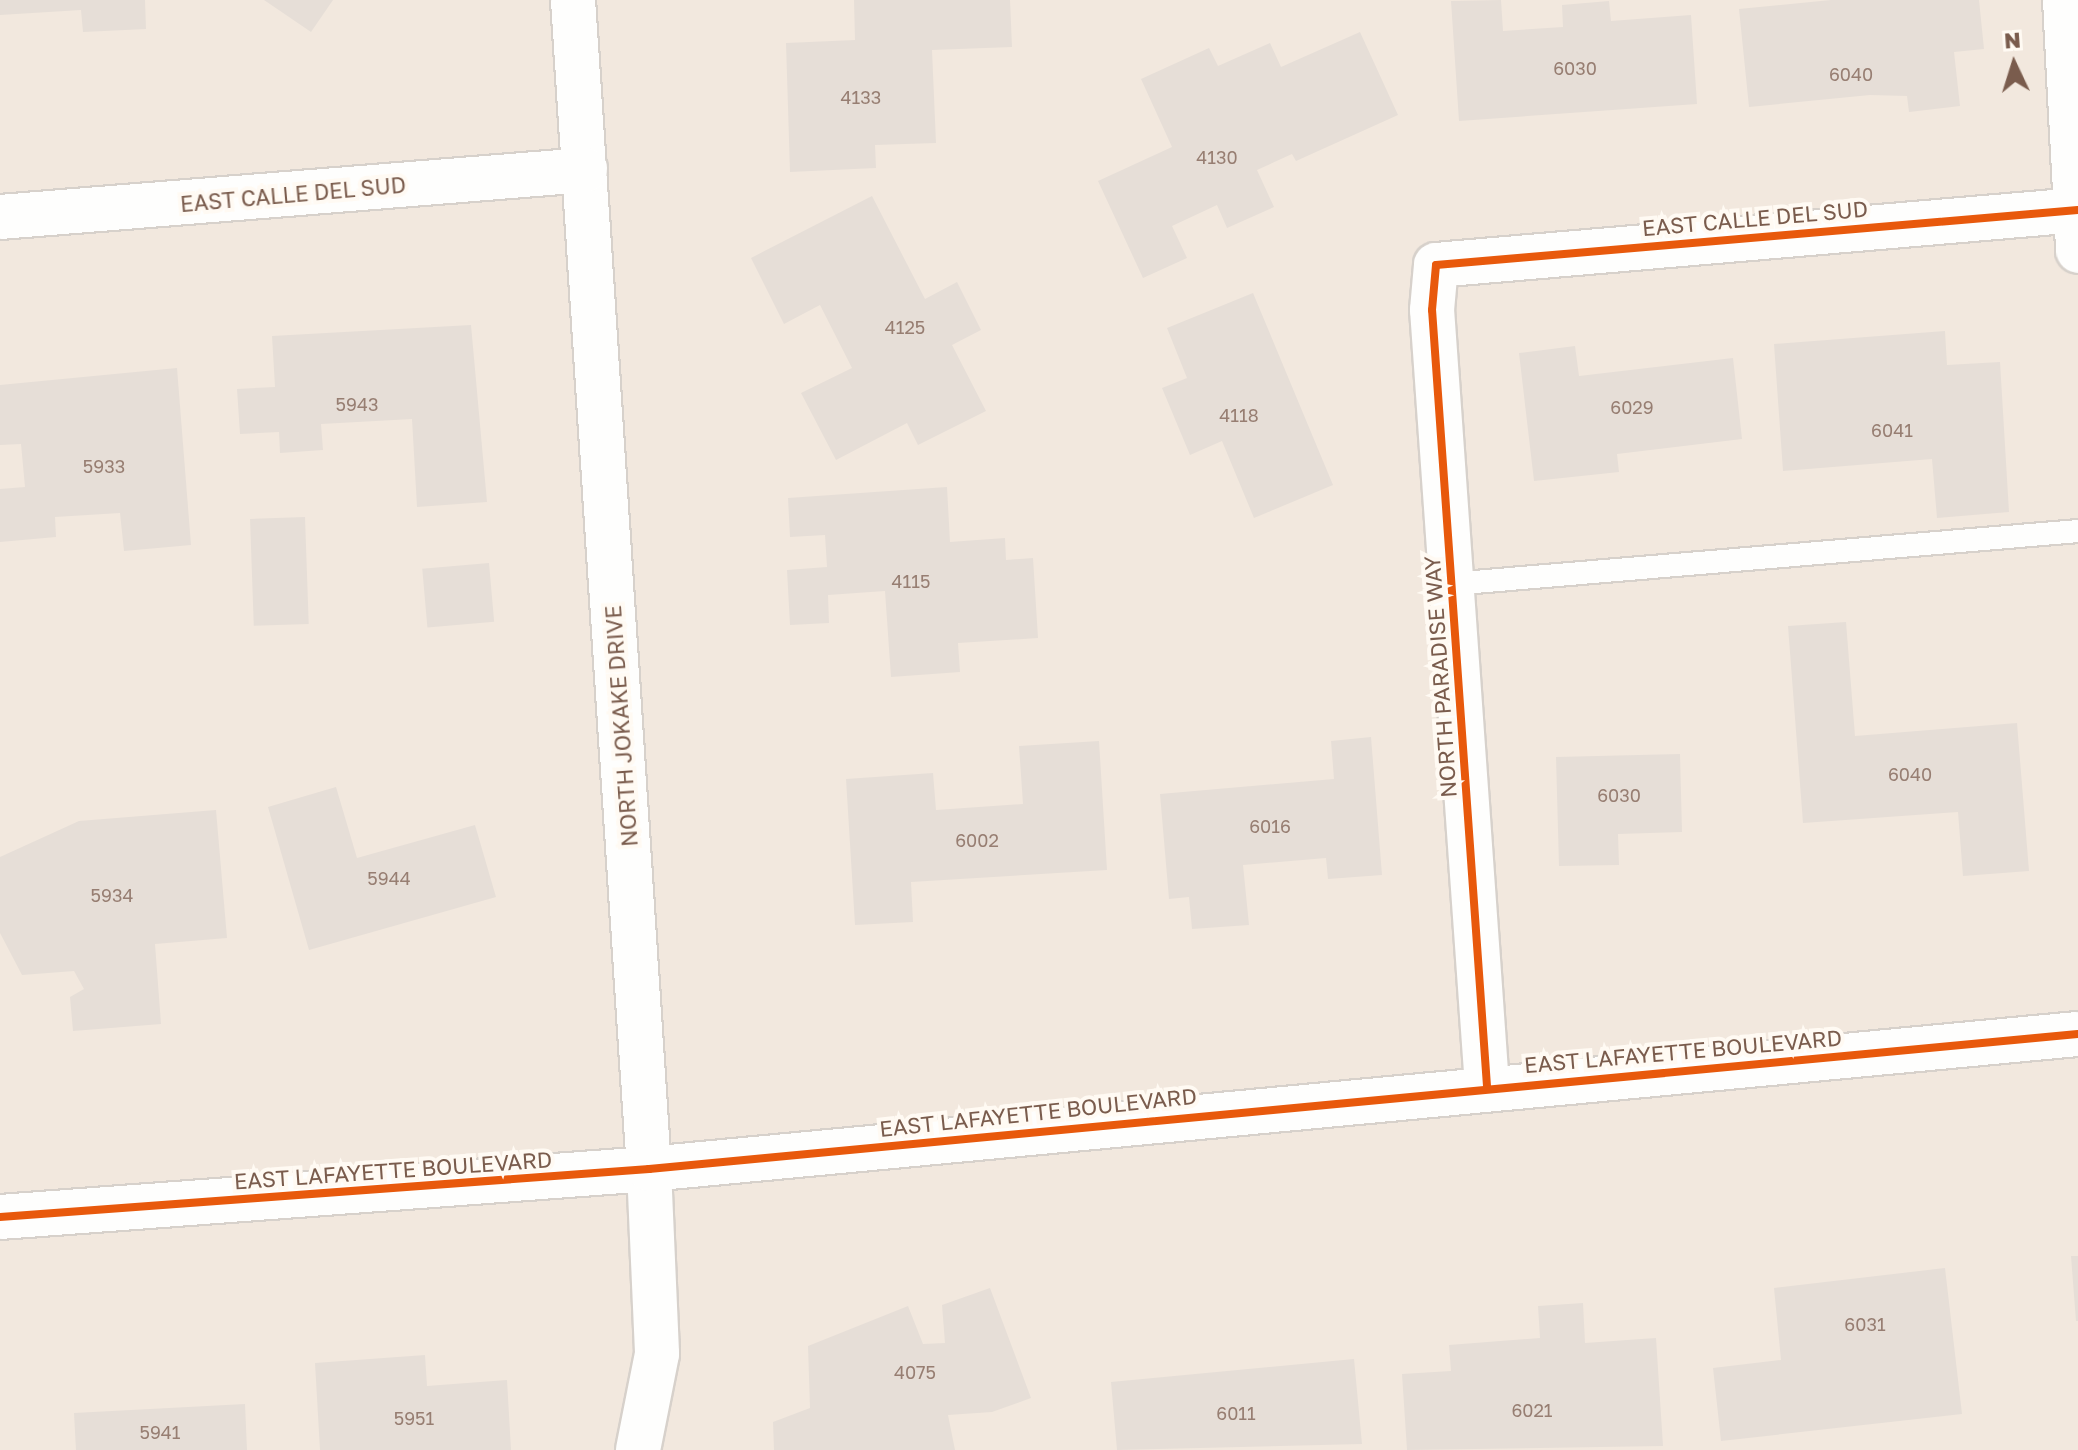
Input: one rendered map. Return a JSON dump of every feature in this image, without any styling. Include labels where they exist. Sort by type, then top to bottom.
[{"type":"street","name":"NORTH JOKAKE DRIVE","points":[[573,0],[649,1169],[657,1354],[638,1450]]},
{"type":"street","points":[[2065,0],[2077,224]]},
{"type":"street","name":"EAST CALLE DEL SUD","points":[[0,217],[585,170]]},
{"type":"street","name":"EAST CALLE DEL SUD","points":[[1436,265],[2077,224]]},
{"type":"street","name":"NORTH PARADISE WAY","points":[[1436,265],[1432,310],[1487,1086]]},
{"type":"street","name":"EAST LAFAYETTE BOULEVARD","points":[[0,1217],[649,1169],[1487,1086],[2078,1034]]},
{"type":"lane","points":[[1451,584],[2078,531]]},
{"type":"shaded area","points":[[0,0],[2078,0],[2078,1450],[0,1450]]},
{"type":"building","points":[[0,0],[145,0],[146,29],[83,32],[81,10],[0,15]]},
{"type":"building","points":[[264,0],[333,0],[311,32]]},
{"type":"building","points":[[854,0],[1010,0],[1012,47],[932,50],[936,143],[875,145],[876,168],[790,172],[786,43],[855,40]]},
{"type":"building","points":[[1501,0],[1503,31],[1563,27],[1562,5],[1609,1],[1611,21],[1691,15],[1697,104],[1459,121],[1451,1]]},
{"type":"building","points":[[1831,0],[1979,0],[1984,49],[1954,52],[1960,106],[1909,112],[1907,96],[1870,95],[1749,107],[1739,9]]},
{"type":"building","points":[[1360,32],[1398,115],[1296,161],[1292,154],[1257,170],[1274,207],[1227,228],[1217,205],[1172,226],[1187,258],[1143,278],[1098,181],[1172,147],[1141,79],[1209,48],[1218,66],[1270,43],[1281,67]]},
{"type":"building","points":[[872,196],[925,299],[957,282],[981,330],[952,345],[986,411],[918,445],[907,423],[836,460],[801,393],[852,368],[820,305],[784,324],[751,258]]},
{"type":"building","points":[[1253,293],[1333,485],[1254,518],[1222,441],[1190,455],[1162,388],[1187,378],[1167,328]]},
{"type":"building","points":[[471,325],[487,502],[417,507],[412,419],[321,424],[323,450],[280,453],[279,432],[240,434],[237,389],[275,387],[272,336]]},
{"type":"building","points":[[1945,331],[1947,365],[2000,362],[2009,512],[1937,518],[1932,459],[1783,471],[1774,344]]},
{"type":"building","points":[[1575,346],[1579,376],[1733,358],[1742,439],[1617,454],[1619,472],[1534,481],[1519,353]]},
{"type":"building","points":[[177,368],[191,545],[124,551],[120,513],[55,517],[56,537],[0,542],[0,489],[25,487],[21,444],[0,445],[0,385]]},
{"type":"building","points":[[947,487],[950,542],[1005,538],[1006,560],[1033,558],[1038,638],[958,643],[960,672],[891,677],[885,591],[828,595],[829,623],[790,625],[787,570],[827,567],[825,535],[790,537],[788,498]]},
{"type":"building","points":[[305,517],[309,624],[254,626],[250,519]]},
{"type":"building","points":[[489,563],[494,622],[427,628],[422,569]]},
{"type":"building","points":[[1846,622],[1855,736],[2017,723],[2029,871],[1963,876],[1958,812],[1803,823],[1788,626]]},
{"type":"building","points":[[1371,737],[1382,875],[1328,879],[1326,858],[1243,865],[1249,925],[1192,929],[1189,897],[1169,899],[1160,794],[1334,779],[1331,741]]},
{"type":"building","points":[[1099,741],[1107,870],[911,882],[913,922],[855,925],[846,779],[933,773],[936,810],[1023,804],[1019,746]]},
{"type":"building","points":[[1680,754],[1682,832],[1618,834],[1619,865],[1559,866],[1556,757]]},
{"type":"building","points":[[336,787],[357,858],[475,825],[496,897],[309,950],[268,807]]},
{"type":"building","points":[[216,810],[227,938],[155,944],[161,1024],[73,1031],[70,997],[84,989],[74,971],[22,975],[0,933],[0,857],[79,821]]},
{"type":"building","points":[[2071,1256],[2078,1256],[2078,1321],[2076,1321]]},
{"type":"building","points":[[1945,1268],[1962,1414],[1721,1441],[1713,1368],[1781,1360],[1774,1288]]},
{"type":"building","points":[[990,1288],[1031,1398],[992,1412],[948,1415],[955,1450],[774,1450],[773,1422],[810,1408],[808,1346],[908,1306],[923,1344],[945,1343],[942,1305]]},
{"type":"building","points":[[1583,1303],[1585,1343],[1656,1338],[1663,1446],[1407,1450],[1402,1374],[1451,1371],[1449,1345],[1540,1338],[1538,1306]]},
{"type":"building","points":[[425,1355],[427,1386],[507,1380],[511,1450],[320,1450],[315,1363]]},
{"type":"building","points":[[1354,1359],[1362,1444],[1117,1450],[1111,1382]]},
{"type":"building","points":[[245,1404],[247,1450],[76,1450],[74,1413]]},
{"type":"cycle path","points":[[1487,1086],[1432,310],[1436,265],[2078,210]]},
{"type":"cycle path","points":[[0,1217],[649,1169],[2078,1034]]}]
